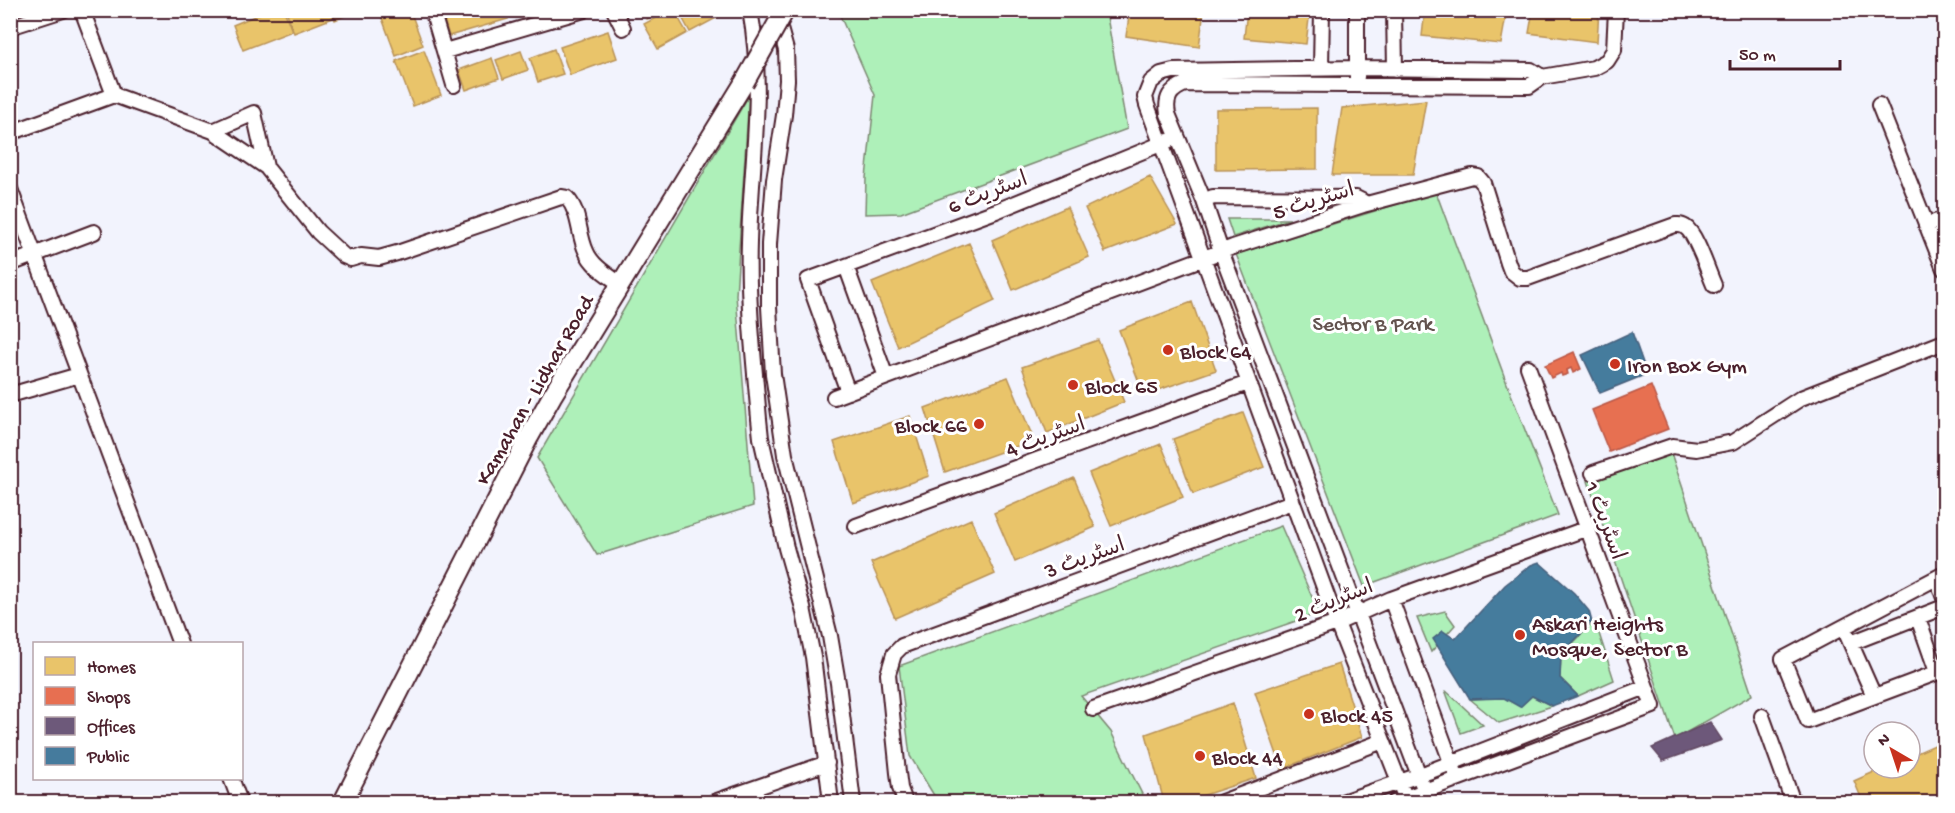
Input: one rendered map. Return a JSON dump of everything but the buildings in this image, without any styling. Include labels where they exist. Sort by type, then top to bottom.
[{"type":"main road","name":"Kamahan - Lidhar Road","points":[[343,802],[529,437],[744,83],[785,10]]},
{"type":"street","points":[[10,27],[63,10]]},
{"type":"street","points":[[82,10],[114,95]]},
{"type":"street","points":[[432,10],[454,85]]},
{"type":"street","points":[[445,51],[584,10]]},
{"type":"street","points":[[614,10],[623,28]]},
{"type":"street","points":[[750,10],[756,46],[757,80],[750,205],[749,289],[761,438],[813,657],[831,802]]},
{"type":"street","points":[[775,10],[786,50],[787,80],[774,180],[770,244],[769,307],[778,417],[830,636],[853,802]]},
{"type":"street","points":[[1321,68],[1322,10]]},
{"type":"street","points":[[1356,84],[1357,10]]},
{"type":"street","points":[[1394,10],[1395,69]]},
{"type":"street","points":[[1427,797],[1204,201],[1168,114],[1169,95],[1185,84],[1529,86],[1542,77],[1594,68],[1607,61],[1614,51],[1617,10]]},
{"type":"street","points":[[1402,801],[1399,782],[1292,502],[1204,258],[1159,143],[1145,97],[1151,82],[1161,74],[1173,71],[1321,68],[1531,70],[1542,77]]},
{"type":"street","points":[[1151,82],[1169,95]]},
{"type":"street","points":[[10,133],[114,95],[213,131],[267,166],[318,232],[344,256],[351,259],[360,256],[379,258],[561,197],[567,198],[574,210],[586,253],[596,266],[621,284]]},
{"type":"street","points":[[1879,105],[1944,269]]},
{"type":"street","points":[[213,131],[254,113],[267,166]]},
{"type":"street","name":"اسٹریٹ 6","points":[[848,392],[808,280],[996,211],[1159,143],[1179,138]]},
{"type":"street","name":"اسٹریٹ 5","points":[[834,397],[1221,251],[1364,205],[1472,176],[1478,177],[1483,183],[1511,271],[1520,278],[1528,278],[1675,225],[1682,225],[1688,228],[1694,239],[1714,285]]},
{"type":"street","points":[[10,189],[179,642]]},
{"type":"street","points":[[1204,201],[1213,197],[1356,198],[1364,205]]},
{"type":"street","points":[[1926,225],[1944,219]]},
{"type":"street","points":[[10,264],[94,231]]},
{"type":"street","points":[[846,266],[886,377]]},
{"type":"street","points":[[1593,473],[1672,446],[1697,449],[1733,442],[1801,398],[1944,342]]},
{"type":"street","name":"اسٹریٹ 1","points":[[1402,801],[1427,797],[1458,780],[1653,706],[1528,367]]},
{"type":"street","points":[[10,395],[79,375]]},
{"type":"street","name":"اسٹریٹ 4","points":[[856,526],[1248,383]]},
{"type":"street","points":[[777,501],[795,495]]},
{"type":"street","name":"اسٹریٹ 3","points":[[905,802],[898,773],[888,674],[894,654],[902,646],[1292,502]]},
{"type":"street","name":"اسٹریٹ 2","points":[[1093,709],[1337,623],[1391,599],[1588,528]]},
{"type":"street","points":[[1918,618],[1941,671],[1808,721],[1783,659],[1941,576],[1944,598]]},
{"type":"street","points":[[1391,599],[1458,780]]},
{"type":"street","points":[[1851,643],[1944,607]]},
{"type":"street","points":[[1843,626],[1874,696]]},
{"type":"street","points":[[1342,802],[1451,763],[1646,687]]},
{"type":"street","points":[[1762,716],[1793,802]]},
{"type":"street","points":[[1222,802],[1383,741]]},
{"type":"street","points":[[714,802],[827,763]]},
{"type":"street","points":[[232,780],[240,802]]},
{"type":"green space","points":[[838,11],[1106,11],[1127,129],[901,213],[865,214],[866,178],[875,95]]},
{"type":"green space","points":[[749,95],[736,295],[753,506],[597,555],[537,458]]},
{"type":"green space","name":"Sector B Park","points":[[1436,192],[1558,515],[1364,586],[1236,254]]},
{"type":"green space","points":[[1227,219],[1290,219],[1233,237]]},
{"type":"green space","points":[[1671,453],[1752,695],[1675,739],[1588,481]]},
{"type":"green space","points":[[1281,526],[1319,613],[1081,696],[1111,732],[1146,802],[938,802],[910,756],[899,666]]},
{"type":"green space","points":[[1445,611],[1455,625],[1431,652],[1417,618]]},
{"type":"green space","points":[[1595,621],[1614,680],[1578,696],[1560,678],[1561,655]]},
{"type":"green space","points":[[1445,690],[1483,725],[1461,733]]},
{"type":"green space","points":[[1532,696],[1552,706],[1499,723],[1470,699]]},
{"type":"place","name":"Block 64","points":[[1168,350]]},
{"type":"place","name":"Iron Box Gym","points":[[1615,364]]},
{"type":"place","name":"Block 65","points":[[1073,385]]},
{"type":"place","name":"Block 66","points":[[979,424]]},
{"type":"place","name":"Askari Heights Mosque, Sector B","points":[[1520,635]]},
{"type":"place","name":"Block 45","points":[[1309,714]]},
{"type":"place","name":"Block 44","points":[[1200,756]]}]
